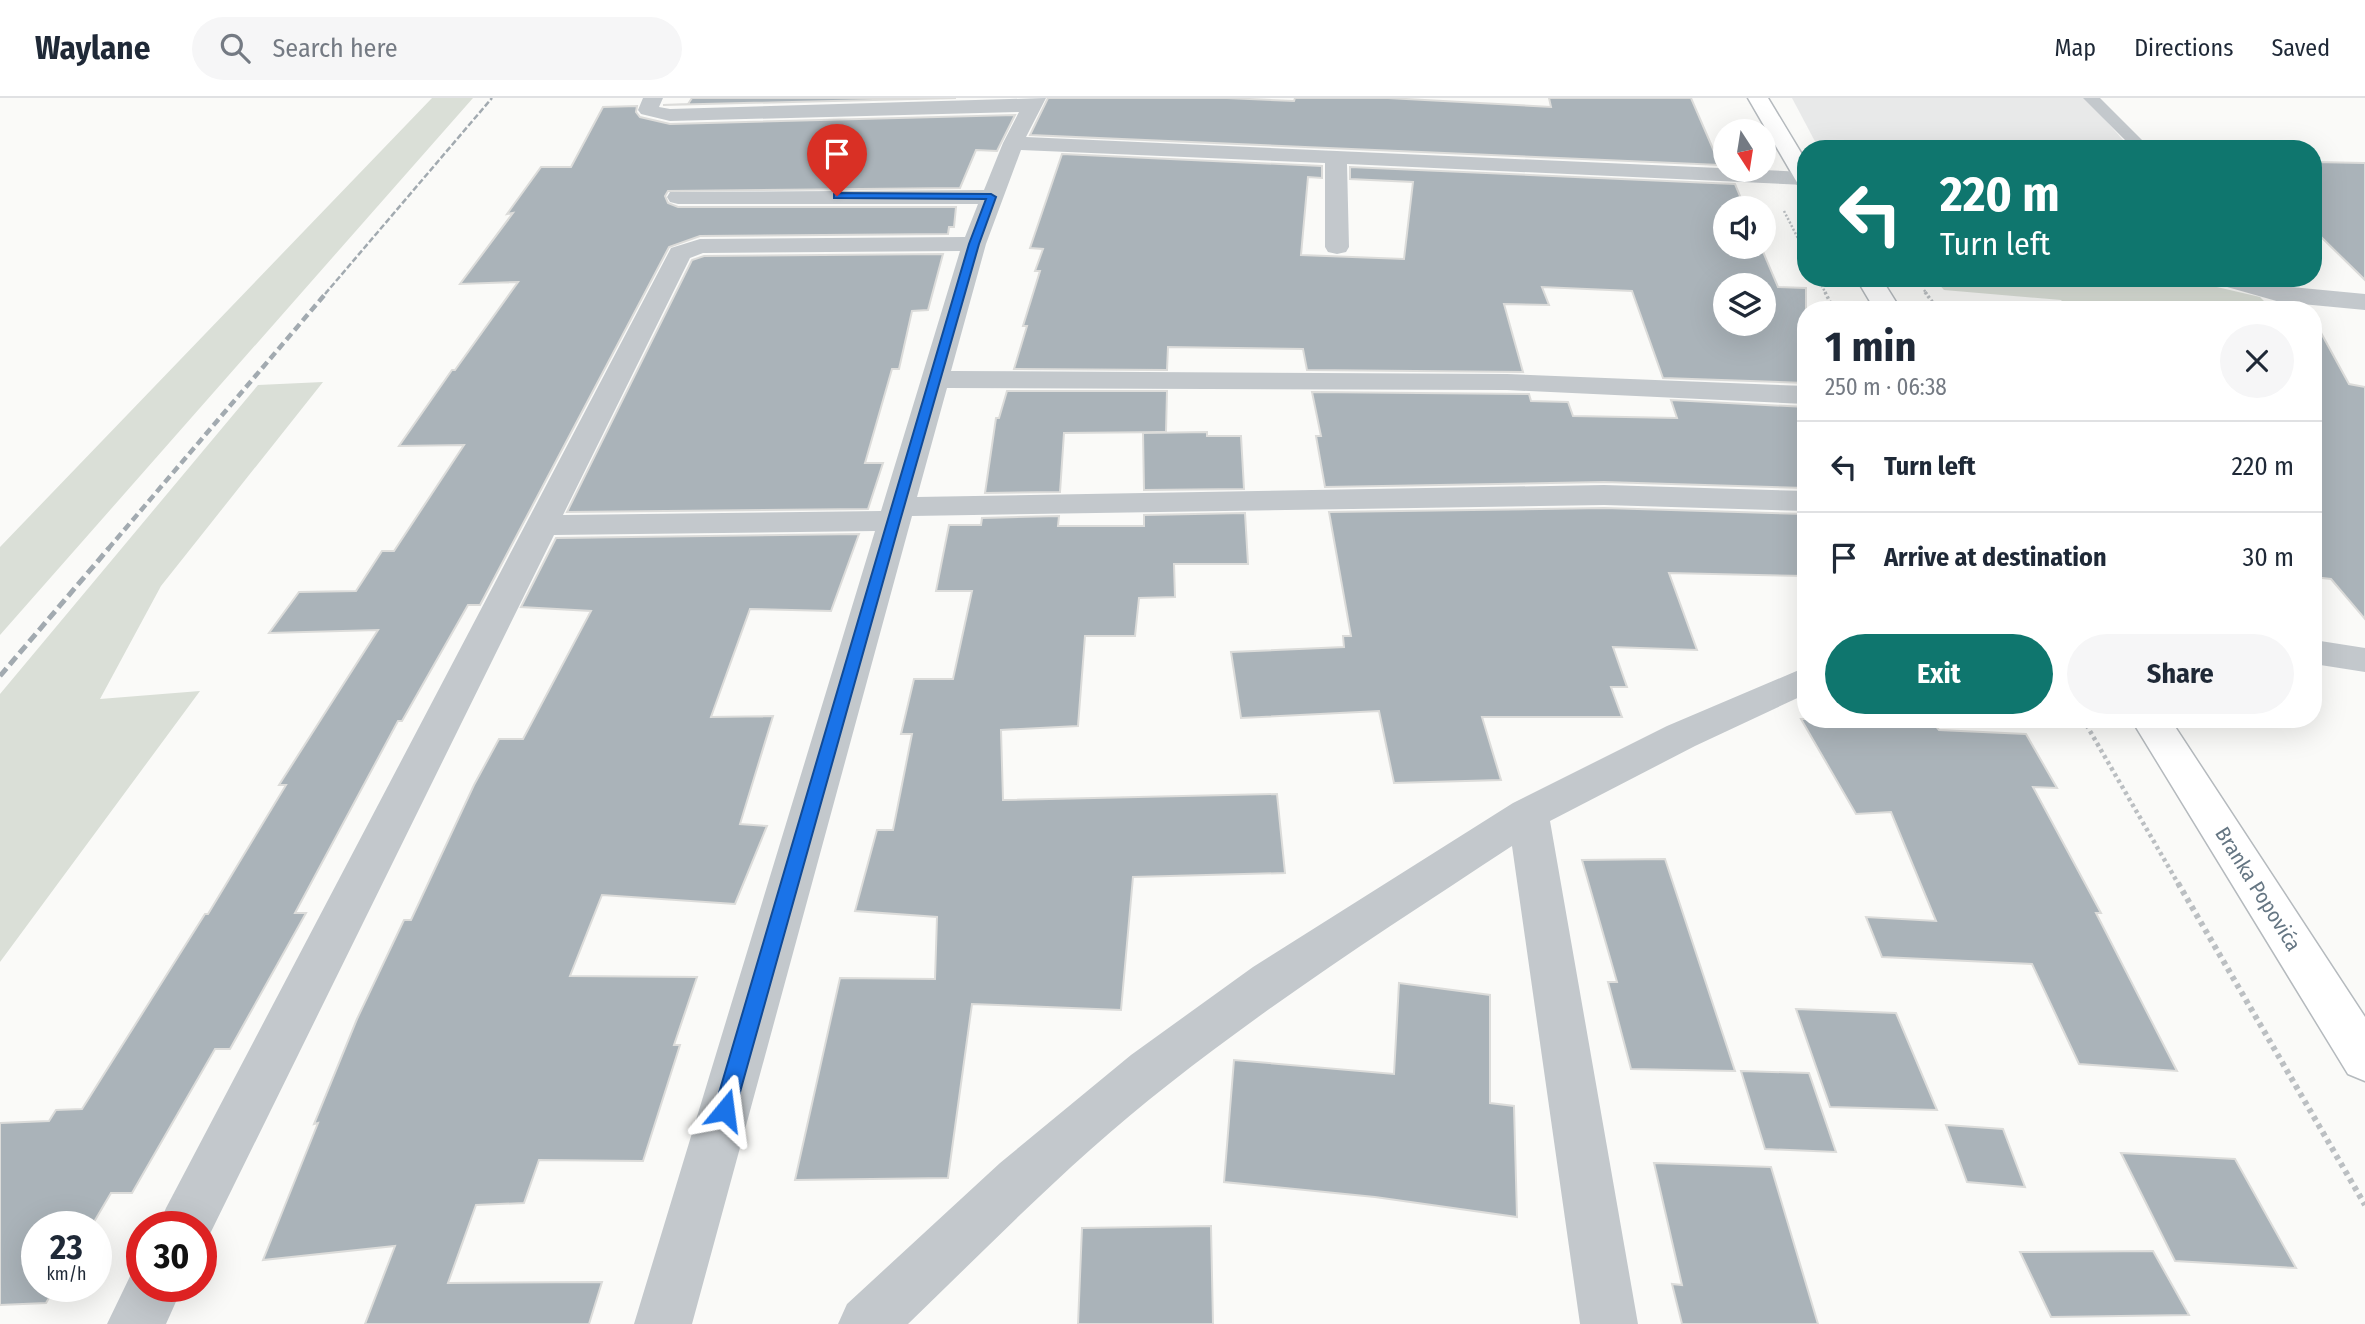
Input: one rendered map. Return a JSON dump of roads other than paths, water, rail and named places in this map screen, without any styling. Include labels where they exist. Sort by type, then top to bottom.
[{"type":"main road","points":[[1758,98],[1797,165]]},
{"type":"main road","name":"Branka Popovića","points":[[2156,728],[2365,1059]]},
{"type":"street","points":[[653,98],[648,110],[670,115],[1034,102],[1013,143],[974,244],[663,1324]]},
{"type":"street","points":[[1013,143],[1797,179]]},
{"type":"street","points":[[1336,156],[1337,247]]},
{"type":"street","points":[[678,197],[991,197]]},
{"type":"street","points":[[193,1211],[677,257],[685,249],[700,246],[974,244]]},
{"type":"street","points":[[2255,287],[2280,294],[2365,302]]},
{"type":"street","points":[[935,379],[1507,382],[1797,396]]},
{"type":"street","points":[[541,525],[1604,495],[1797,501]]},
{"type":"street","points":[[2322,653],[2365,660]]},
{"type":"street","points":[[867,1324],[1019,1181],[1149,1070],[1270,981],[1528,814],[1681,736],[1797,683]]},
{"type":"street","points":[[1528,814],[1609,1324]]},
{"type":"street","points":[[136,1324],[147,1302]]},
{"type":"lane","points":[[2091,98],[2134,140]]},
{"type":"railway","points":[[325,294],[492,98]]},
{"type":"railway","points":[[108,549],[327,292]]},
{"type":"railway","points":[[0,676],[109,548]]}]
